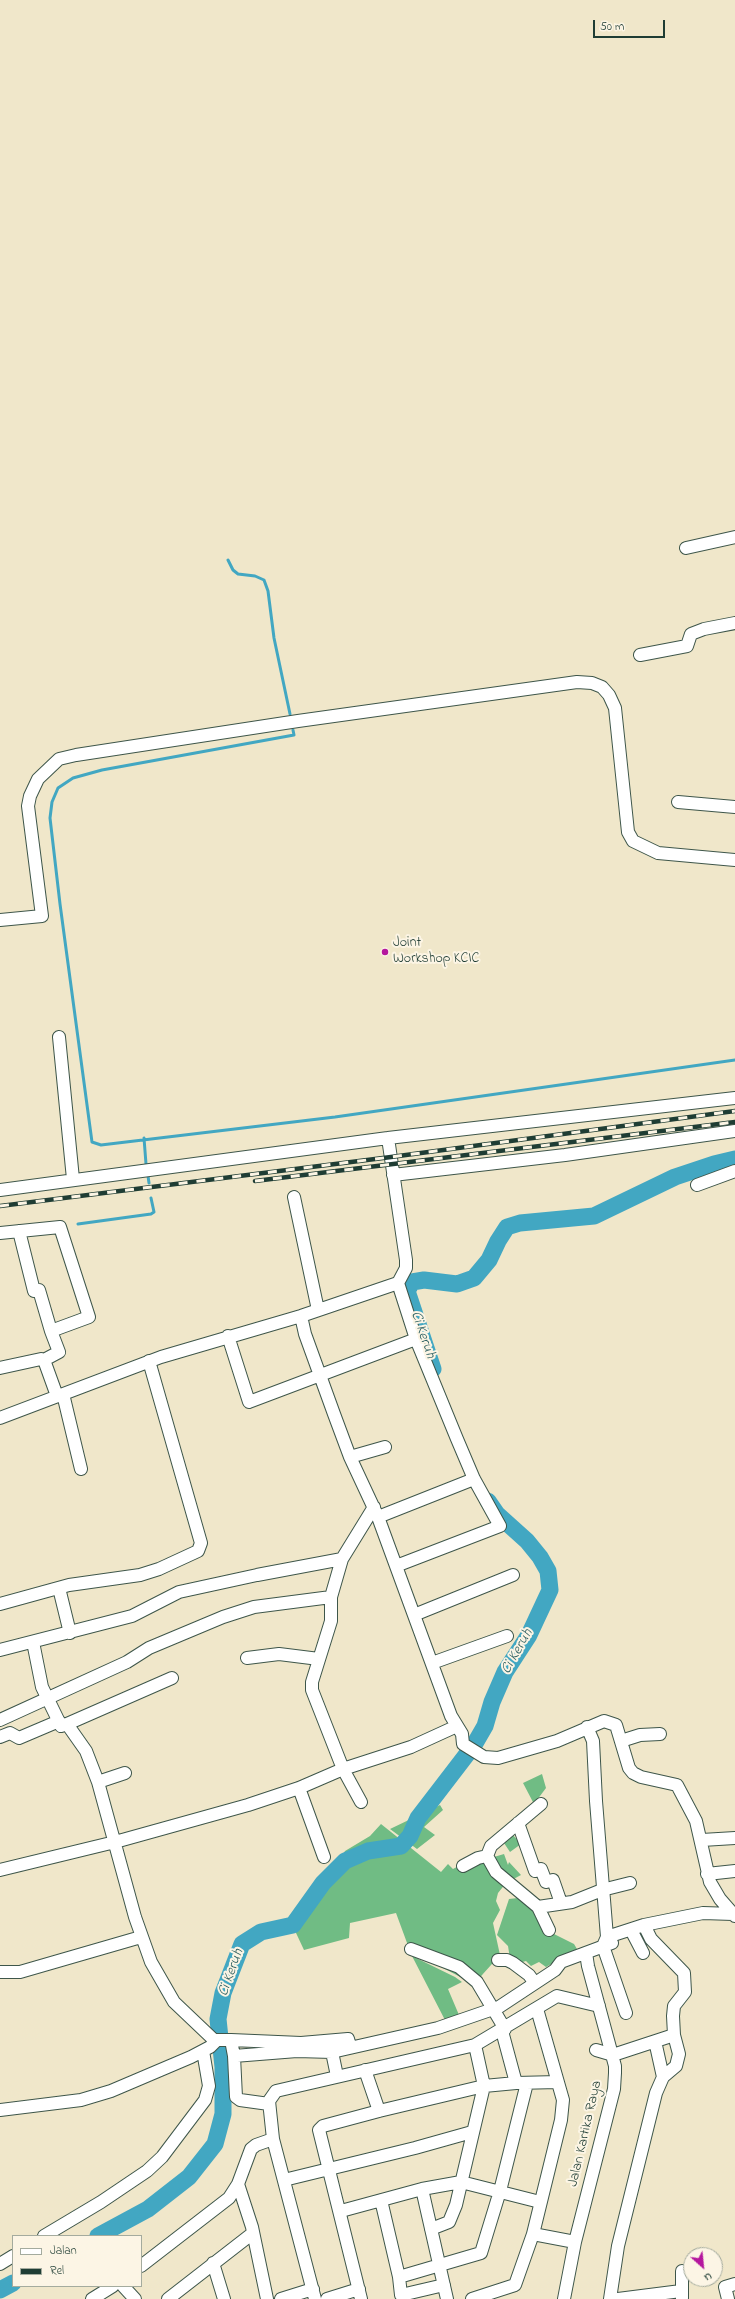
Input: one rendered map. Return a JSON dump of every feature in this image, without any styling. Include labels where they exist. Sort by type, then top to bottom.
[{"type":"street","points":[[686,548],[735,538]]},
{"type":"street","points":[[640,655],[687,646],[691,634],[704,629],[735,623]]},
{"type":"street","points":[[0,920],[42,916],[28,806],[30,796],[38,779],[59,759],[76,754],[298,721],[577,682],[592,683],[602,687],[615,708],[628,832],[632,841],[643,848],[658,853],[735,860]]},
{"type":"street","points":[[678,802],[735,807]]},
{"type":"street","points":[[59,1037],[73,1179]]},
{"type":"street","points":[[0,1190],[73,1179],[388,1138],[735,1098]]},
{"type":"street","points":[[393,1175],[735,1131]]},
{"type":"street","points":[[0,1418],[149,1361],[228,1336],[301,1316],[398,1283],[406,1268],[406,1260],[388,1138]]},
{"type":"street","points":[[697,1185],[735,1171]]},
{"type":"street","points":[[294,1197],[318,1310]]},
{"type":"street","points":[[0,1233],[60,1227],[89,1317],[51,1331]]},
{"type":"street","points":[[0,1368],[41,1359],[44,1360],[59,1352],[39,1290],[34,1291],[19,1231]]},
{"type":"street","points":[[396,1566],[500,1526],[474,1479],[416,1339],[398,1283]]},
{"type":"street","points":[[301,1316],[304,1334],[350,1457],[376,1512],[432,1663],[457,1726],[462,1734],[463,1744],[484,1757],[498,1758],[557,1741],[604,1721],[611,1722],[616,1725],[629,1768],[633,1773],[641,1777],[678,1785],[696,1821],[702,1840],[707,1874],[720,1899],[734,1915]]},
{"type":"street","points":[[228,1336],[249,1402],[416,1339]]},
{"type":"street","points":[[44,1360],[60,1395],[81,1469]]},
{"type":"street","points":[[0,1604],[59,1588],[140,1575],[188,1557],[196,1553],[200,1548],[200,1538],[149,1361]]},
{"type":"street","points":[[350,1457],[385,1447]]},
{"type":"street","points":[[360,1802],[343,1769],[312,1690],[319,1659],[331,1621],[331,1597],[342,1559],[376,1512],[474,1479]]},
{"type":"street","points":[[0,1650],[132,1616],[179,1592],[342,1559]]},
{"type":"street","points":[[414,1615],[513,1574]]},
{"type":"street","points":[[59,1588],[70,1633]]},
{"type":"street","points":[[0,1720],[48,1700],[127,1662],[149,1648],[223,1617],[254,1607],[331,1597]]},
{"type":"street","points":[[432,1663],[507,1636]]},
{"type":"street","points":[[33,1642],[42,1687],[48,1700],[63,1723],[86,1751],[98,1782],[115,1842],[137,1937],[174,2002],[223,2040],[234,2056],[236,2097],[238,2099],[269,2104]]},
{"type":"street","points":[[247,1658],[279,1654],[319,1659]]},
{"type":"street","points":[[0,1736],[10,1733],[19,1738],[63,1723],[172,1678]]},
{"type":"street","points":[[0,1870],[115,1842],[299,1788],[343,1769],[411,1747],[457,1726]]},
{"type":"street","points":[[588,1727],[593,1741],[606,1942],[626,2012]]},
{"type":"street","points":[[621,1741],[640,1735],[660,1734]]},
{"type":"street","points":[[98,1782],[125,1773]]},
{"type":"street","points":[[299,1788],[324,1857]]},
{"type":"street","points":[[541,1804],[490,1847],[487,1856],[496,1872],[531,1901],[549,1930]]},
{"type":"street","points":[[518,1824],[535,1871],[541,1869],[546,1882],[553,1880],[561,1903]]},
{"type":"street","points":[[702,1840],[735,1838]]},
{"type":"street","points":[[463,1866],[478,1858],[487,1856]]},
{"type":"street","points":[[707,1874],[735,1871]]},
{"type":"street","points":[[531,1901],[561,1903],[572,1902],[602,1890],[630,1883]]},
{"type":"street","points":[[0,2110],[81,2100],[111,2091],[204,2051],[223,2040],[349,2044],[438,2028],[491,2005],[532,1978],[555,1970],[562,1962],[586,1953],[606,1942],[645,1928],[703,1913],[734,1915]]},
{"type":"street","points":[[610,2299],[618,2246],[656,2092],[663,2077],[676,2066],[678,2059],[674,2035],[674,2006],[685,1992],[684,1973],[651,1939],[645,1928]]},
{"type":"street","points":[[632,1933],[643,1953]]},
{"type":"street","points":[[0,1972],[20,1972],[137,1937]]},
{"type":"street","points":[[399,2277],[481,2253],[500,2191],[522,2083],[503,2030],[491,2005],[477,1982],[459,1967],[411,1949]]},
{"type":"street","name":"Jalan Kartika Raya","points":[[564,2299],[575,2242],[614,2089],[616,2066],[588,1966],[586,1953]]},
{"type":"street","points":[[498,1960],[507,1960],[532,1978]]},
{"type":"street","points":[[281,2299],[314,2294],[272,2138],[269,2104],[276,2091],[475,2045],[559,1996],[599,2006]]},
{"type":"street","points":[[472,2299],[515,2285],[533,2234],[561,2120],[563,2100],[537,2009]]},
{"type":"street","points":[[596,2050],[613,2055],[674,2035]]},
{"type":"street","points":[[655,2041],[663,2077]]},
{"type":"street","points":[[234,2056],[297,2051],[332,2052],[349,2044]]},
{"type":"street","points":[[431,2229],[444,2225],[452,2217],[484,2086],[475,2045]]},
{"type":"street","points":[[46,2235],[101,2202],[147,2171],[162,2157],[205,2100],[209,2086],[204,2051]]},
{"type":"street","points":[[332,2052],[337,2076]]},
{"type":"street","points":[[365,2070],[379,2111]]},
{"type":"street","points":[[328,2299],[360,2294],[341,2211],[319,2130],[323,2126],[484,2086],[558,2082]]},
{"type":"street","points":[[284,2180],[415,2148],[472,2132]]},
{"type":"street","points":[[142,2265],[229,2198],[238,2184],[251,2149],[256,2145],[272,2138]]},
{"type":"street","points":[[341,2211],[422,2189],[461,2182],[540,2202]]},
{"type":"street","points":[[238,2184],[253,2233],[267,2299]]},
{"type":"street","points":[[422,2189],[448,2299]]},
{"type":"street","points":[[381,2200],[399,2277],[401,2295],[444,2285]]},
{"type":"street","points":[[168,2299],[253,2233]]},
{"type":"street","points":[[533,2234],[575,2242]]},
{"type":"street","points":[[0,2264],[12,2257]]},
{"type":"street","points":[[213,2263],[224,2299]]},
{"type":"street","points":[[618,2299],[681,2295],[682,2271]]},
{"type":"street","points":[[728,2299],[726,2287],[735,2284]]},
{"type":"street","points":[[92,2299],[111,2287]]},
{"type":"street","points":[[124,2287],[135,2299]]},
{"type":"green space","points":[[542,1774],[546,1788],[534,1804],[523,1783]]},
{"type":"green space","points":[[440,1805],[443,1810],[424,1827],[435,1835],[417,1849],[390,1829]]},
{"type":"green space","points":[[381,1824],[441,1872],[448,1864],[453,1869],[485,1852],[494,1857],[504,1854],[508,1865],[509,1862],[521,1875],[506,1883],[498,1893],[496,1901],[500,1910],[493,1923],[500,1955],[474,1984],[410,1951],[396,1913],[350,1923],[349,1938],[304,1950],[289,1918],[331,1875],[345,1851],[370,1836]]},
{"type":"green space","points":[[512,1834],[521,1844],[510,1852],[502,1840]]},
{"type":"green space","points":[[518,1898],[537,1913],[548,1931],[574,1944],[577,1949],[546,1967],[539,1962],[531,1966],[526,1961],[516,1964],[510,1959],[508,1946],[497,1935],[509,1899]]},
{"type":"green space","points":[[412,1956],[455,1977],[462,1982],[448,1989],[459,2015],[446,2022]]},
{"type":"waterway","points":[[228,560],[233,570],[238,574],[255,576],[264,580],[268,591],[274,638],[290,714]]},
{"type":"waterway","points":[[293,730],[294,735],[102,770],[73,778],[58,788],[52,802],[50,818],[92,1142],[101,1145],[335,1117],[735,1060]]},
{"type":"waterway","points":[[144,1138],[146,1164]]},
{"type":"waterway","name":"Ci Keruh","points":[[433,1369],[407,1291],[412,1282],[424,1280],[457,1284],[474,1278],[489,1260],[507,1227],[520,1223],[594,1216],[675,1177],[714,1164],[735,1159]]},
{"type":"waterway","points":[[148,1176],[149,1183]]},
{"type":"waterway","points":[[78,1224],[151,1214],[154,1212],[151,1198]]},
{"type":"waterway","name":"Ci Keruh","points":[[100,2235],[148,2209],[189,2177],[215,2144],[223,2114],[223,2067],[218,2019],[223,1993],[242,1944],[261,1932],[293,1925],[323,1883],[345,1861],[368,1851],[401,1846],[410,1836],[418,1818],[474,1745],[485,1726],[492,1702],[505,1672],[529,1635],[550,1590],[548,1571],[540,1557],[527,1541],[497,1514],[488,1501]]},
{"type":"waterway","name":"Ci Keruh","points":[[0,2290],[12,2284]]},
{"type":"railway","points":[[0,1206],[391,1157],[735,1111]]},
{"type":"railway","points":[[255,1181],[735,1122]]},
{"type":"place","name":"Joint Workshop KCIC","points":[[385,952]]}]
